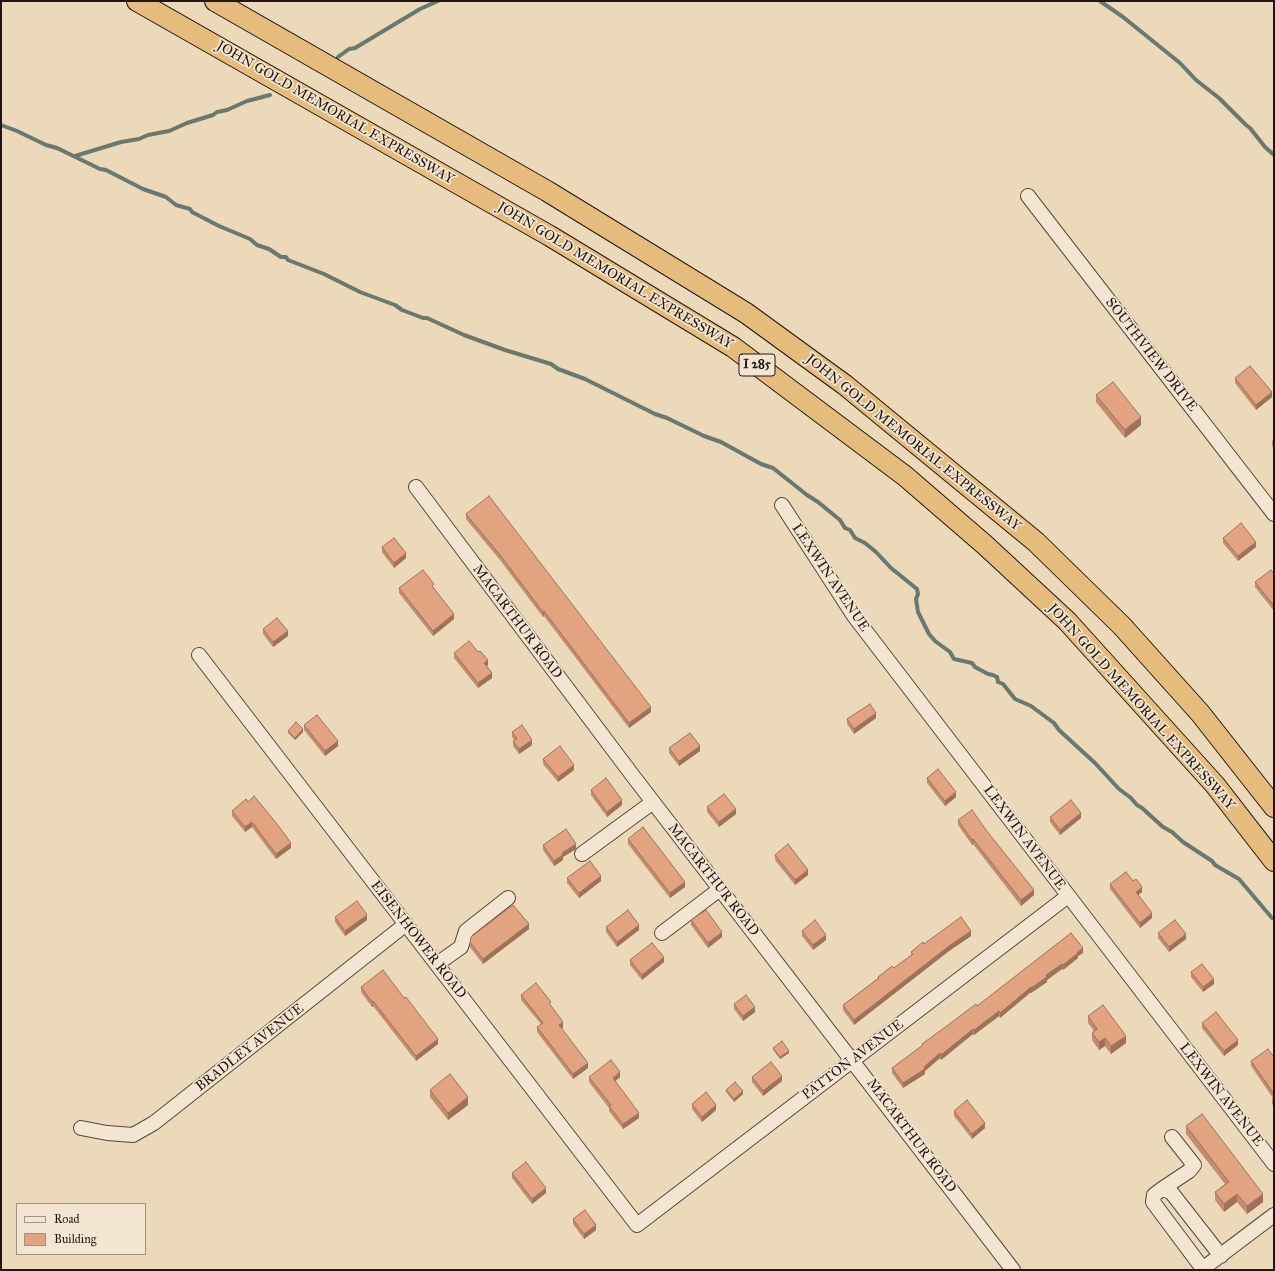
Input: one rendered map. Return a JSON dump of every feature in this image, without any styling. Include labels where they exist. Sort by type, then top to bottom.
[{"type":"highway","name":"JOHN GOLD MEMORIAL EXPRESSWAY","points":[[138,1],[550,236],[733,347],[905,476],[985,545],[1067,621],[1215,784],[1274,860]]},
{"type":"highway","name":"JOHN GOLD MEMORIAL EXPRESSWAY","points":[[215,1],[547,190],[746,313],[845,385],[1036,542],[1122,626],[1200,713],[1274,808]]},
{"type":"street","name":"SOUTHVIEW DRIVE","points":[[1028,196],[1274,514]]},
{"type":"street","name":"MACARTHUR ROAD","points":[[416,487],[653,802],[1013,1270]]},
{"type":"street","name":"LEXWIN AVENUE","points":[[782,505],[854,616],[1274,1164]]},
{"type":"street","name":"EISENHOWER ROAD","points":[[199,655],[637,1225]]},
{"type":"street","points":[[582,854],[653,802]]},
{"type":"street","points":[[662,933],[720,889]]},
{"type":"street","name":"PATTON AVENUE","points":[[637,1225],[1068,896]]},
{"type":"street","points":[[437,964],[461,947],[466,931],[508,898]]},
{"type":"street","name":"BRADLEY AVENUE","points":[[81,1128],[107,1134],[133,1135],[154,1123],[406,924]]},
{"type":"street","points":[[1172,1137],[1194,1165],[1189,1171],[1154,1195],[1153,1202],[1202,1269],[1274,1215]]},
{"type":"street","points":[[1162,1189],[1171,1192],[1221,1256]]},
{"type":"building","points":[[1250,366],[1272,392],[1256,405],[1235,378]]},
{"type":"building","points":[[1113,382],[1141,417],[1125,430],[1096,395]]},
{"type":"building","points":[[489,496],[651,707],[629,723],[544,611],[543,612],[500,555],[466,514]]},
{"type":"building","points":[[1241,523],[1256,542],[1238,556],[1223,538]]},
{"type":"building","points":[[394,538],[406,553],[394,563],[382,547]]},
{"type":"building","points":[[423,570],[434,584],[432,586],[454,614],[433,631],[399,588]]},
{"type":"building","points":[[1271,570],[1274,574],[1274,606],[1255,582]]},
{"type":"building","points":[[277,618],[288,631],[273,642],[263,629]]},
{"type":"building","points":[[469,641],[478,652],[480,651],[488,660],[484,663],[492,673],[478,683],[454,653]]},
{"type":"building","points":[[870,704],[876,713],[854,729],[847,719]]},
{"type":"building","points":[[317,715],[338,741],[325,751],[304,725]]},
{"type":"building","points":[[296,722],[303,729],[295,738],[288,731]]},
{"type":"building","points":[[522,725],[532,740],[519,749],[513,741],[517,739],[512,732]]},
{"type":"building","points":[[690,733],[700,746],[679,761],[669,748]]},
{"type":"building","points":[[560,746],[574,765],[558,777],[543,759]]},
{"type":"building","points":[[938,769],[956,792],[945,801],[927,778]]},
{"type":"building","points":[[606,778],[622,800],[607,812],[591,790]]},
{"type":"building","points":[[724,794],[736,809],[719,822],[707,807]]},
{"type":"building","points":[[254,796],[291,843],[276,854],[252,822],[245,827],[232,811],[246,799],[248,802]]},
{"type":"building","points":[[1071,800],[1081,813],[1060,830],[1050,817]]},
{"type":"building","points":[[972,810],[1034,890],[1021,900],[973,839],[972,840],[958,820]]},
{"type":"building","points":[[643,827],[685,882],[670,893],[628,839]]},
{"type":"building","points":[[566,829],[576,844],[562,853],[563,855],[554,861],[543,845]]},
{"type":"building","points":[[788,844],[808,870],[795,880],[775,855]]},
{"type":"building","points":[[590,861],[601,876],[579,893],[567,878]]},
{"type":"building","points":[[1126,872],[1133,881],[1136,879],[1142,887],[1136,892],[1152,913],[1140,923],[1110,884]]},
{"type":"building","points":[[357,901],[367,915],[345,931],[335,917]]},
{"type":"building","points":[[513,905],[529,924],[483,959],[470,942],[471,937]]},
{"type":"building","points":[[628,910],[639,925],[617,942],[606,927]]},
{"type":"building","points":[[706,910],[722,932],[708,943],[691,920]]},
{"type":"building","points":[[961,917],[971,931],[949,946],[854,1020],[843,1005],[879,978],[878,977],[892,966],[894,968],[913,954],[911,952],[923,942],[924,944]]},
{"type":"building","points":[[815,920],[826,935],[813,945],[802,931]]},
{"type":"building","points":[[1175,920],[1186,934],[1169,947],[1158,933]]},
{"type":"building","points":[[1071,933],[1083,948],[1077,952],[1078,953],[1063,965],[1062,964],[1046,975],[1047,977],[1031,987],[1000,1013],[999,1011],[974,1030],[973,1029],[941,1055],[940,1053],[924,1067],[925,1069],[903,1083],[892,1068],[976,1004],[977,1006]]},
{"type":"building","points":[[652,943],[664,957],[642,975],[630,960]]},
{"type":"building","points":[[1202,964],[1214,979],[1203,987],[1191,972]]},
{"type":"building","points":[[383,970],[438,1039],[416,1056],[361,987]]},
{"type":"building","points":[[536,983],[551,1002],[549,1003],[563,1022],[559,1025],[588,1063],[573,1074],[537,1027],[543,1023],[521,995]]},
{"type":"building","points":[[746,995],[755,1007],[743,1016],[734,1004]]},
{"type":"building","points":[[1103,1005],[1126,1036],[1111,1046],[1105,1038],[1099,1042],[1092,1033],[1097,1029],[1088,1016]]},
{"type":"building","points":[[1216,1012],[1238,1040],[1224,1051],[1202,1023]]},
{"type":"building","points":[[782,1041],[789,1051],[780,1057],[773,1048]]},
{"type":"building","points":[[1268,1049],[1274,1057],[1274,1094],[1251,1061]]},
{"type":"building","points":[[611,1060],[620,1072],[613,1078],[639,1113],[623,1124],[609,1106],[611,1105],[589,1077]]},
{"type":"building","points":[[771,1062],[782,1076],[763,1091],[752,1077]]},
{"type":"building","points":[[450,1074],[468,1097],[448,1113],[430,1090]]},
{"type":"building","points":[[735,1082],[743,1091],[734,1099],[726,1090]]},
{"type":"building","points":[[706,1092],[716,1105],[702,1117],[692,1104]]},
{"type":"building","points":[[967,1100],[985,1123],[972,1134],[954,1111]]},
{"type":"building","points":[[1202,1114],[1263,1194],[1247,1206],[1237,1194],[1224,1204],[1215,1192],[1229,1182],[1186,1126]]},
{"type":"building","points":[[526,1162],[546,1188],[532,1199],[512,1173]]},
{"type":"building","points":[[585,1210],[596,1225],[584,1234],[573,1219]]},
{"type":"waterway","points":[[338,57],[349,49],[355,48],[420,9],[438,1]]},
{"type":"waterway","points":[[1100,1],[1123,17],[1180,63],[1196,80],[1219,98],[1250,128],[1265,147],[1274,155]]},
{"type":"waterway","points":[[75,156],[121,142],[169,131],[187,123],[213,115],[217,112],[227,110],[247,101],[270,95]]},
{"type":"waterway","points":[[1,125],[46,145],[57,148],[100,169],[106,170],[143,189],[166,197],[176,205],[190,209],[192,212],[219,226],[250,239],[257,245],[269,249],[281,257],[286,257],[288,260],[324,274],[360,292],[395,305],[402,310],[423,318],[427,318],[464,335],[505,350],[551,364],[558,369],[585,379],[655,414],[721,442],[761,464],[773,468],[840,520],[845,528],[850,530],[855,538],[865,543],[876,552],[891,568],[917,589],[918,594],[916,599],[918,612],[929,634],[935,641],[950,652],[954,659],[972,663],[975,667],[997,677],[998,682],[1003,684],[1015,699],[1031,706],[1054,723],[1059,730],[1095,763],[1119,789],[1163,827],[1212,861],[1215,865],[1239,879],[1272,918]]}]
